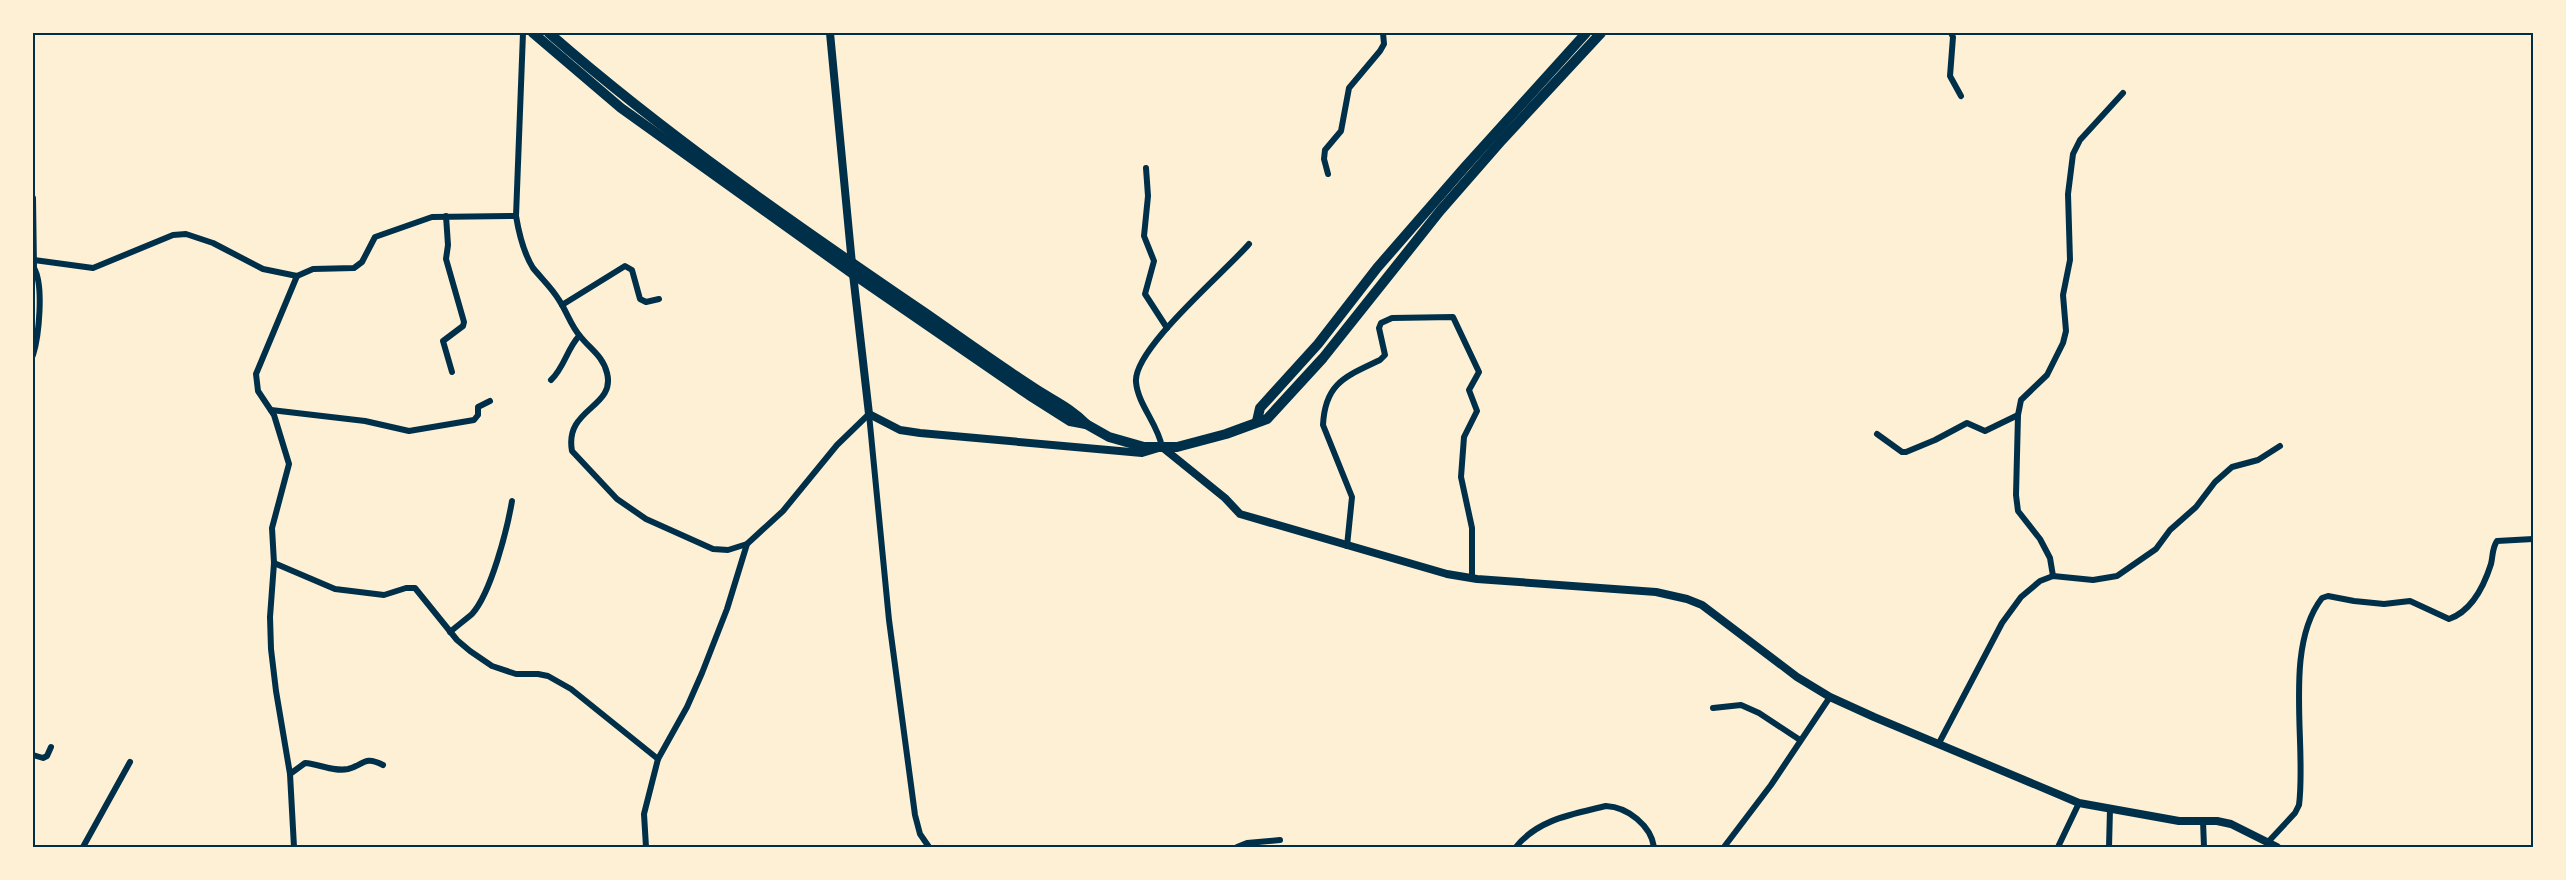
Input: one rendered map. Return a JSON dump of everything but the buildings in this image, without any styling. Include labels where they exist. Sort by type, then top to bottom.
[{"type":"highway","points":[[533,33],[621,108],[742,190],[852,269],[1075,412],[1086,424],[1109,436],[1144,447],[1177,447],[1226,434],[1267,418],[1310,373],[1440,211],[1601,33]]},
{"type":"highway","points":[[549,33],[595,73],[742,190]]},
{"type":"highway","points":[[1257,421],[1260,408],[1318,344],[1377,268],[1586,33]]},
{"type":"street","points":[[523,33],[516,216],[519,236],[532,266],[562,304],[579,336],[598,353],[605,366],[608,386],[604,396],[576,422],[570,441],[572,451],[617,499],[646,519],[713,549],[728,550],[747,544],[783,511],[837,445],[869,414]]},
{"type":"street","points":[[830,33],[889,620],[915,815],[920,834],[929,847]]},
{"type":"street","points":[[1328,174],[1324,159],[1325,150],[1341,131],[1348,88],[1380,51],[1384,44],[1383,33]]},
{"type":"street","points":[[1951,33],[1953,37],[1950,76],[1961,96]]},
{"type":"street","points":[[2054,576],[2050,558],[2040,539],[2018,511],[2016,495],[2018,416],[2021,400],[2047,375],[2063,343],[2066,331],[2063,295],[2070,260],[2068,194],[2073,154],[2080,140],[2123,93]]},
{"type":"street","points":[[1146,168],[1149,196],[1144,236],[1154,261],[1145,294],[1167,328]]},
{"type":"street","points":[[33,198],[34,265],[38,278],[39,332],[33,355]]},
{"type":"street","points":[[446,216],[448,245],[446,259],[464,322],[463,326],[443,341],[452,372]]},
{"type":"street","points":[[34,265],[93,268],[173,235],[186,234],[213,243],[263,269],[297,276],[313,269],[354,268],[362,262],[375,237],[432,217],[516,216]]},
{"type":"street","points":[[1249,244],[1167,328],[1140,363],[1136,375],[1136,385],[1141,399],[1157,429],[1162,447],[1225,498],[1240,514],[1447,574],[1472,578],[1656,592],[1687,599],[1702,606],[1776,663],[1830,697],[2079,803],[2180,821],[2204,821],[2231,825],[2277,847]]},
{"type":"street","points":[[562,304],[625,266],[632,270],[640,299],[646,302],[660,299]]},
{"type":"street","points":[[294,847],[290,774],[271,649],[270,617],[274,563],[272,528],[289,464],[271,410],[258,391],[256,374],[297,276]]},
{"type":"street","points":[[1347,546],[1352,497],[1323,424],[1323,416],[1334,389],[1342,379],[1380,360],[1384,355],[1379,328],[1385,320],[1453,317],[1456,319],[1479,372],[1469,390],[1477,411],[1464,437],[1461,477],[1472,528],[1472,578]]},
{"type":"street","points":[[551,381],[557,375],[570,347],[579,336]]},
{"type":"street","points":[[271,410],[364,421],[409,431],[474,420],[478,415],[478,407],[490,401]]},
{"type":"street","points":[[869,414],[900,430],[920,433],[1142,453],[1162,447]]},
{"type":"street","points":[[1877,434],[1902,452],[1906,452],[1967,423],[1985,431],[2018,416]]},
{"type":"street","points":[[1939,744],[2002,622],[2021,597],[2040,581],[2054,576],[2102,580],[2117,576],[2156,549],[2170,530],[2196,507],[2215,482],[2232,467],[2258,460],[2280,446]]},
{"type":"street","points":[[450,632],[472,614],[481,601],[507,530],[512,501]]},
{"type":"street","points":[[2269,842],[2295,813],[2299,805],[2300,697],[2303,651],[2306,627],[2322,598],[2328,596],[2384,604],[2410,601],[2450,619],[2470,607],[2491,565],[2497,541],[2533,539]]},
{"type":"street","points":[[646,847],[644,814],[658,759],[687,707],[702,673],[727,609],[747,544]]},
{"type":"street","points":[[274,563],[335,589],[384,595],[406,588],[415,588],[450,632],[470,651],[492,666],[516,674],[548,676],[571,689],[658,759]]},
{"type":"street","points":[[1724,847],[1771,785],[1830,697]]},
{"type":"street","points":[[1713,708],[1741,705],[1758,712],[1800,740]]},
{"type":"street","points":[[33,755],[43,758],[47,756],[51,747]]},
{"type":"street","points":[[290,774],[305,763],[339,770],[349,769],[362,761],[372,760],[383,765]]},
{"type":"street","points":[[83,847],[130,762]]},
{"type":"street","points":[[2058,847],[2079,803]]},
{"type":"street","points":[[1516,847],[1542,825],[1606,806],[1617,807],[1625,811],[1648,829],[1654,847]]},
{"type":"street","points":[[2109,847],[2110,809]]},
{"type":"street","points":[[2204,821],[2204,847]]},
{"type":"street","points":[[1237,847],[1247,843],[1280,840]]}]
